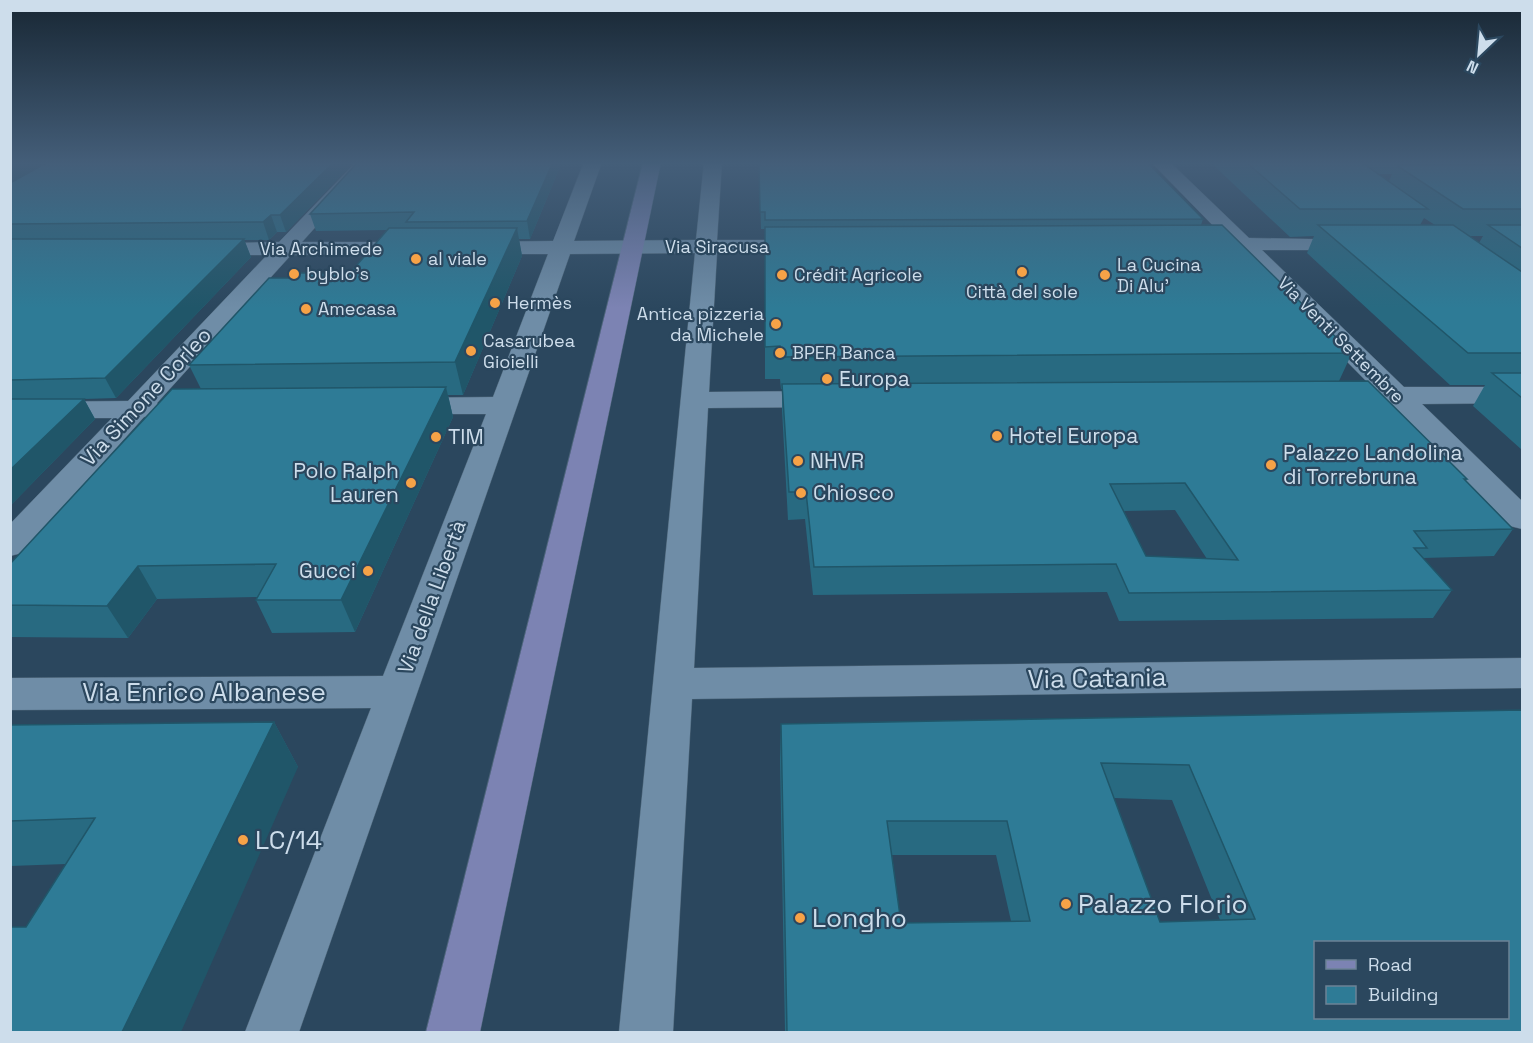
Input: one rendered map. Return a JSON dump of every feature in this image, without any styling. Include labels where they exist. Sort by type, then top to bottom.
[{"type":"street","name":"Via Simone Corleo","points":[[10,545],[319,211]]},
{"type":"street","name":"Via della Libertà","points":[[272,1032],[575,211]]},
{"type":"street","points":[[453,1032],[641,211]]},
{"type":"street","points":[[646,1032],[710,211]]},
{"type":"street","name":"Via Venti Settembre","points":[[1210,211],[1522,519]]},
{"type":"street","points":[[1173,244],[1374,244]]},
{"type":"street","name":"Via Siracusa","points":[[632,248],[833,246]]},
{"type":"street","name":"Via Archimede","points":[[188,249],[436,248]]},
{"type":"street","points":[[460,248],[632,248]]},
{"type":"street","points":[[1314,396],[1522,395]]},
{"type":"street","points":[[694,400],[849,399]]},
{"type":"street","points":[[383,406],[503,405]]},
{"type":"street","points":[[10,410],[168,409]]},
{"type":"street","name":"Via Catania","points":[[672,684],[1522,673]]},
{"type":"street","name":"Via Enrico Albanese","points":[[10,694],[397,692]]},
{"type":"building","points":[[10,211],[284,211],[280,215],[271,215],[263,222],[10,224]]},
{"type":"building","points":[[313,211],[532,211],[527,221],[406,222],[414,212],[310,214]]},
{"type":"building","points":[[1195,211],[1203,219],[765,220],[765,212],[760,212]]},
{"type":"building","points":[[1222,225],[1352,353],[781,357],[780,346],[765,347],[765,227]]},
{"type":"building","points":[[1318,225],[1453,225],[1522,272],[1522,353],[1468,353]]},
{"type":"building","points":[[1488,225],[1522,225],[1522,248]]},
{"type":"building","points":[[389,228],[517,228],[455,362],[189,365],[269,278],[294,278],[298,273],[350,273]]},
{"type":"building","points":[[10,239],[244,239],[105,378],[10,380]]},
{"type":"building","points":[[1492,373],[1522,373],[1522,398]]},
{"type":"building","points":[[1368,381],[1467,479],[1464,479],[1513,529],[1414,531],[1427,548],[1414,548],[1452,590],[1129,593],[1116,564],[814,567],[806,492],[789,492],[782,384]],"holes":[[[1185,483],[1238,560],[1146,556],[1110,484]]]},
{"type":"building","points":[[446,387],[341,600],[256,600],[276,564],[138,566],[107,606],[10,605],[10,564],[172,389]]},
{"type":"building","points":[[10,399],[84,399],[10,470]]},
{"type":"building","points":[[1522,710],[1522,1032],[787,1032],[781,724]],"holes":[[[1101,763],[1189,765],[1255,919],[1160,922]],[[887,821],[1007,821],[1030,921],[901,923]]]},
{"type":"building","points":[[274,722],[122,1032],[10,1032],[10,927],[26,927],[95,818],[10,821],[10,725]]},
{"type":"place","name":"al viale","points":[[416,259]]},
{"type":"place","name":"Città del sole","points":[[1022,272]]},
{"type":"place","name":"byblo's","points":[[294,274]]},
{"type":"place","name":"Crédit Agricole","points":[[782,275]]},
{"type":"place","name":"La Cucina Di Alu'","points":[[1105,275]]},
{"type":"place","name":"Hermès","points":[[495,303]]},
{"type":"place","name":"Amecasa","points":[[306,309]]},
{"type":"place","name":"Antica pizzeria da Michele","points":[[776,324]]},
{"type":"place","name":"Casarubea Gioielli","points":[[471,351]]},
{"type":"place","name":"BPER Banca","points":[[780,353]]},
{"type":"place","name":"Europa","points":[[827,379]]},
{"type":"place","name":"Hotel Europa","points":[[997,436]]},
{"type":"place","name":"TIM","points":[[436,437]]},
{"type":"place","name":"NHVR","points":[[798,461]]},
{"type":"place","name":"Palazzo Landolina di Torrebruna","points":[[1271,465]]},
{"type":"place","name":"Polo Ralph Lauren","points":[[411,483]]},
{"type":"place","name":"Chiosco","points":[[801,493]]},
{"type":"place","name":"Gucci","points":[[368,571]]},
{"type":"place","name":"LC/14","points":[[243,840]]},
{"type":"place","name":"Palazzo Florio","points":[[1066,904]]},
{"type":"place","name":"Longho","points":[[800,918]]}]
